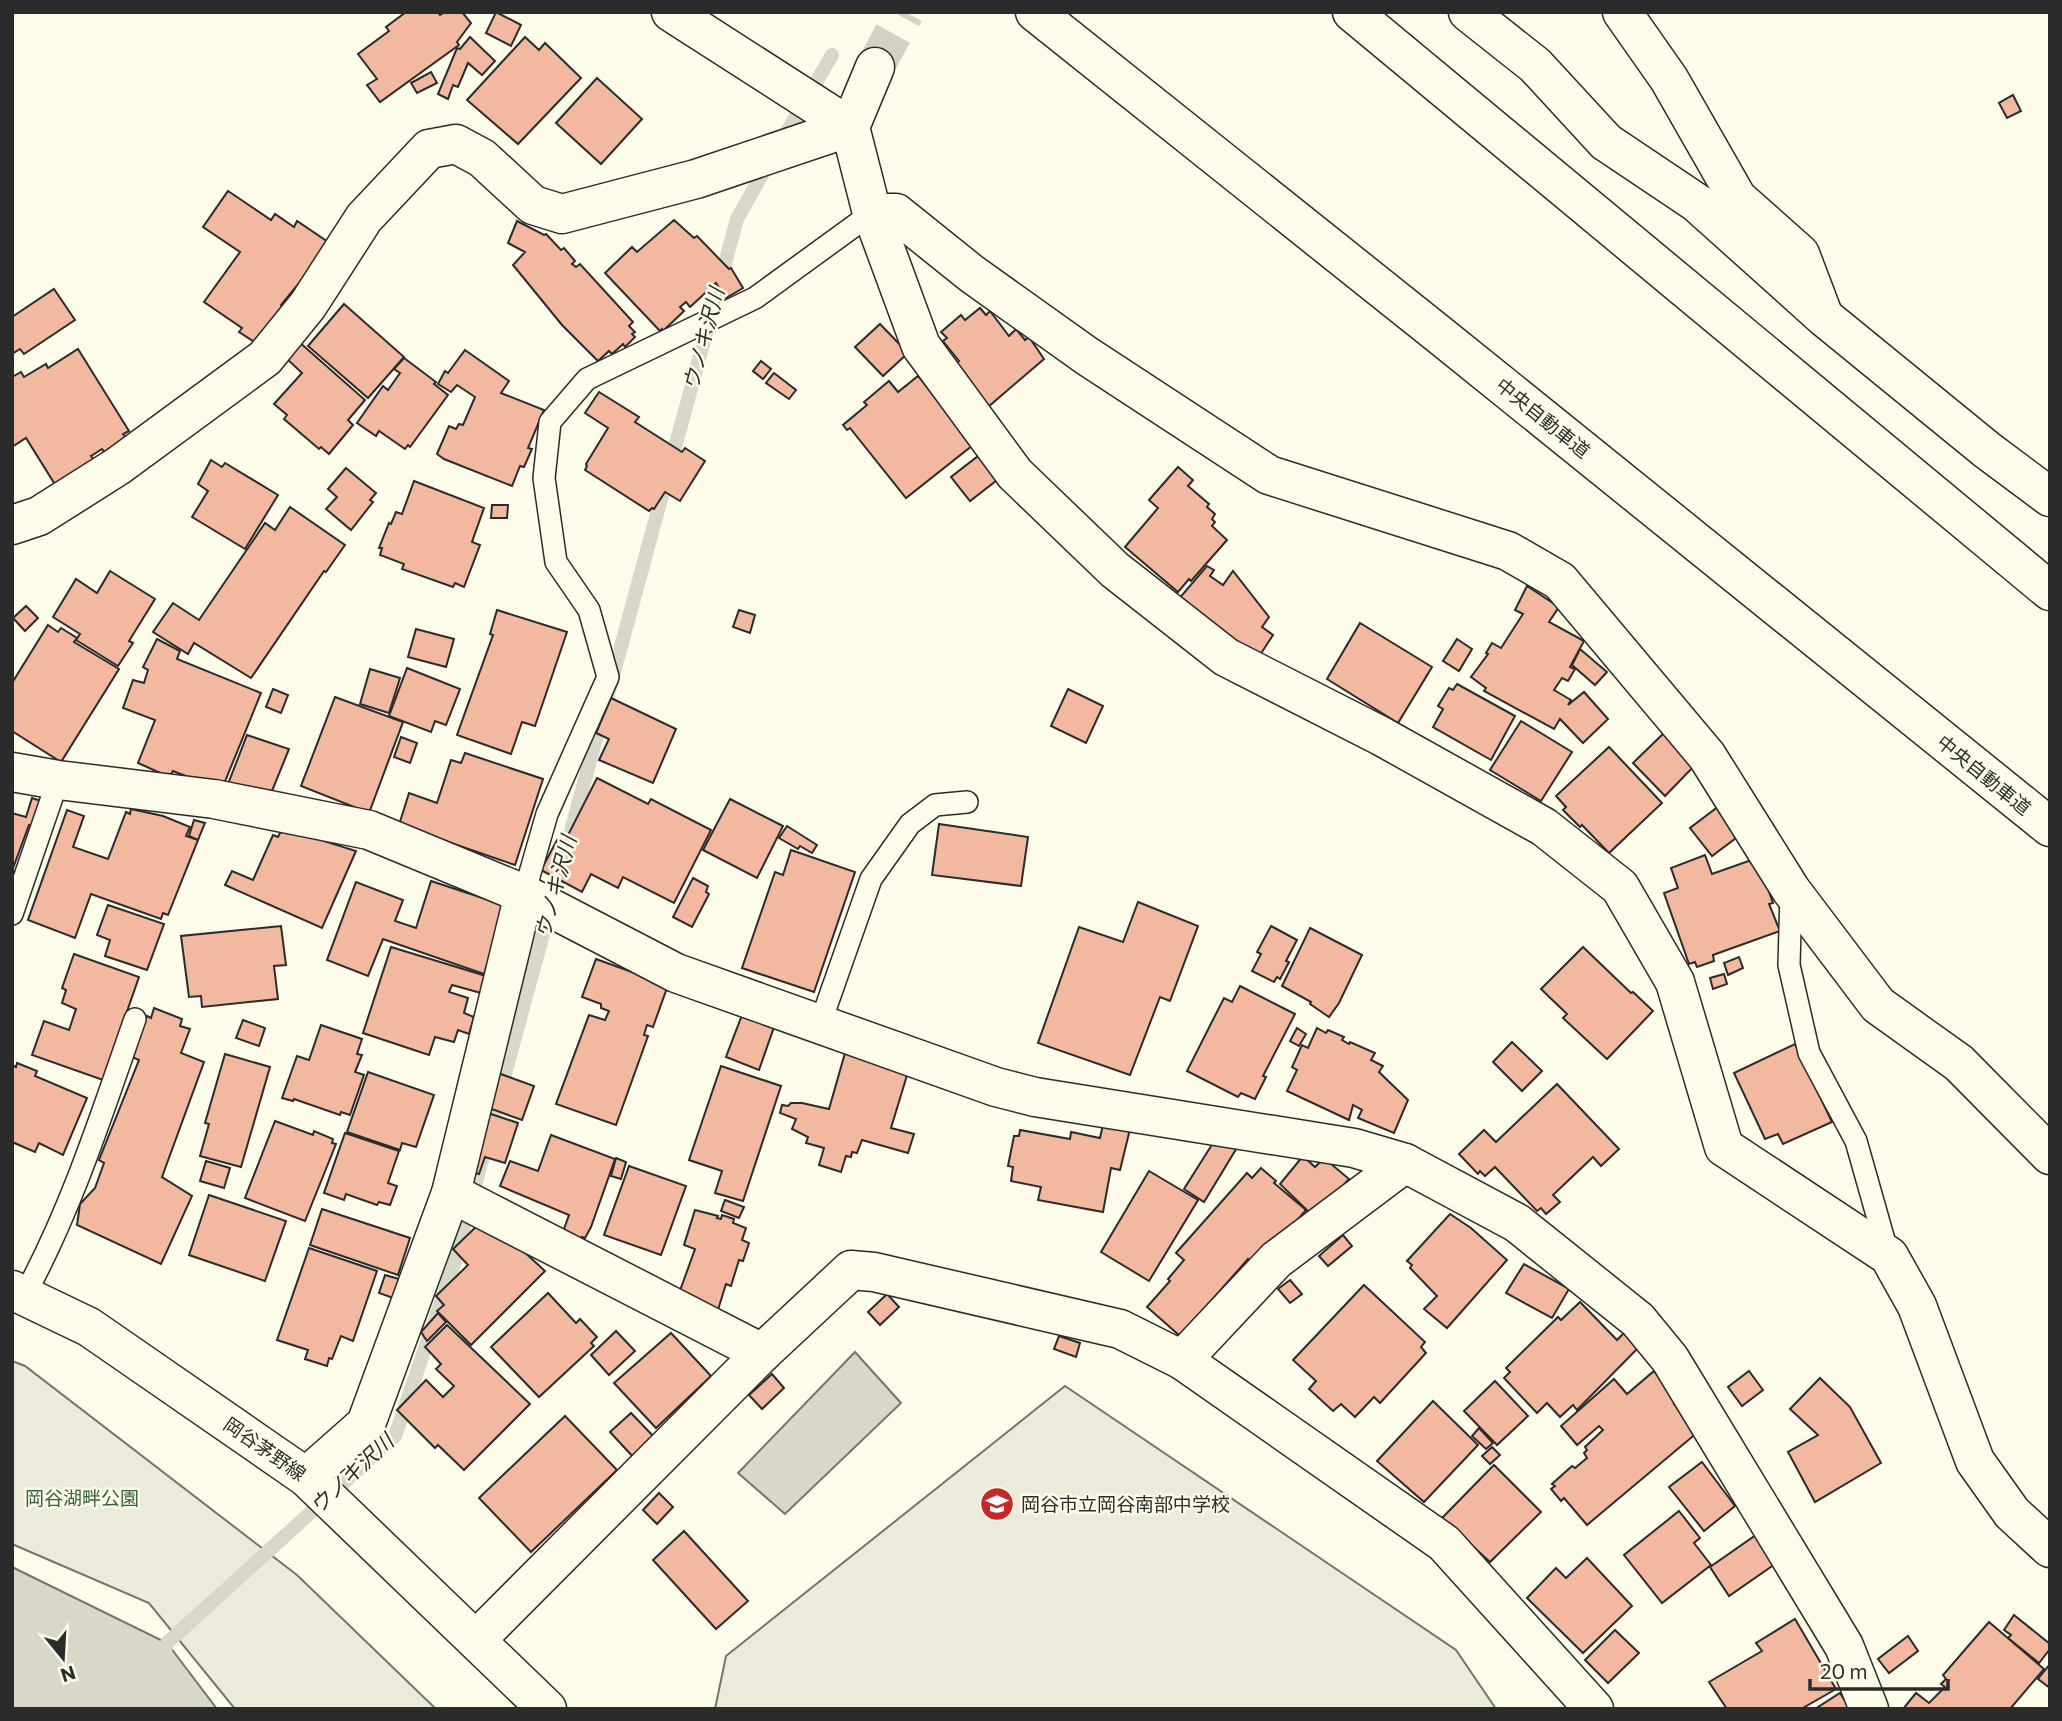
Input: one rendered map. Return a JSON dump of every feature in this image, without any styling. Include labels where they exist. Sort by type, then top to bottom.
[{"type":"main road","points":[[671,12],[850,127]]},
{"type":"main road","name":"中央自動車道","points":[[1035,12],[2050,827]]},
{"type":"main road","points":[[1352,12],[2050,591]]},
{"type":"main road","points":[[1468,12],[1535,65],[1606,142],[1697,203],[1824,317],[1987,450],[2050,497]]},
{"type":"main road","points":[[1622,12],[1669,79],[1737,198],[1800,254],[1824,317]]},
{"type":"main road","points":[[875,67],[850,127],[872,213],[921,346],[1015,474],[1115,570],[1226,657],[1381,736],[1544,827],[1620,887],[1675,982],[1724,1147],[1889,1256],[1917,1306],[1975,1461],[2012,1513],[2050,1548]]},
{"type":"main road","points":[[12,525],[39,516],[117,466],[265,358],[308,305],[364,218],[429,149],[456,144],[482,158],[533,205],[562,214],[696,179],[850,127]]},
{"type":"main road","points":[[872,213],[897,213],[972,274],[1077,349],[1269,475],[1508,551],[1560,580],[1707,756],[1791,890],[1878,1005],[1959,1063],[2050,1155]]},
{"type":"main road","points":[[12,772],[214,799],[369,830],[524,894],[676,973],[996,1087],[1035,1097],[1354,1148],[1405,1163],[1517,1223],[1639,1320],[1670,1359],[1844,1646],[1869,1709]]},
{"type":"main road","points":[[306,1477],[366,1423],[451,1193],[524,894]]},
{"type":"main road","points":[[1182,1360],[1276,1260],[1405,1163]]},
{"type":"main road","points":[[451,1193],[762,1353]]},
{"type":"main road","points":[[477,1639],[762,1353],[851,1270],[874,1272],[1121,1329],[1182,1360],[1444,1543],[1594,1709]]},
{"type":"main road","name":"岡谷茅野線","points":[[18,1293],[89,1327],[306,1477],[547,1709]]},
{"type":"lane","points":[[524,894],[547,814],[608,677],[589,610],[556,562],[544,478],[550,422],[587,379],[755,298],[872,213]]},
{"type":"lane","points":[[12,914],[58,780]]},
{"type":"lane","points":[[820,1024],[871,879],[910,824],[918,817],[935,805],[967,802]]},
{"type":"lane","points":[[1791,890],[1789,965],[1809,1053],[1856,1141],[1889,1256]]},
{"type":"lane","points":[[18,1293],[49,1251],[75,1191],[135,1019]]},
{"type":"green space","name":"岡谷湖畔公園","points":[[12,1361],[25,1366],[297,1575],[436,1709],[235,1709],[149,1603],[12,1544]]},
{"type":"green space","points":[[1065,1386],[1456,1650],[1496,1709],[715,1709],[726,1656]]},
{"type":"shaded area","points":[[855,1352],[901,1403],[785,1514],[738,1473]]},
{"type":"shaded area","points":[[12,1567],[167,1643],[217,1709],[12,1709]]},
{"type":"building","points":[[406,12],[438,12],[440,15],[445,12],[462,12],[471,23],[457,42],[459,45],[380,102],[367,85],[377,79],[358,54],[389,31],[386,27]]},
{"type":"building","points":[[496,12],[521,25],[511,46],[486,33]]},
{"type":"building","points":[[470,37],[495,61],[482,75],[468,63],[458,87],[453,85],[448,99],[438,94],[457,48],[460,49]]},
{"type":"building","points":[[525,37],[539,50],[545,43],[581,78],[518,144],[467,100]]},
{"type":"building","points":[[431,72],[437,83],[417,93],[411,83]]},
{"type":"building","points":[[597,78],[642,119],[601,164],[556,123]]},
{"type":"building","points":[[2013,95],[2021,111],[2007,118],[1999,103]]},
{"type":"building","points":[[228,191],[271,220],[275,214],[294,227],[297,221],[331,244],[281,305],[285,308],[256,343],[239,332],[242,328],[204,302],[240,252],[203,227]]},
{"type":"building","points":[[674,220],[694,238],[697,236],[731,268],[743,288],[726,298],[724,294],[714,299],[710,294],[720,289],[716,283],[690,307],[686,302],[680,307],[684,311],[660,331],[605,273],[632,247],[637,252]]},
{"type":"building","points":[[517,221],[546,234],[561,250],[564,248],[575,261],[572,264],[576,267],[580,264],[633,322],[629,326],[635,332],[632,334],[635,337],[625,347],[623,344],[612,354],[609,351],[598,361],[562,325],[513,265],[525,252],[508,243]]},
{"type":"building","points":[[54,289],[75,320],[24,354],[20,349],[12,354],[12,317]]},
{"type":"building","points":[[344,304],[404,357],[368,398],[308,346]]},
{"type":"building","points":[[980,308],[986,315],[990,311],[1009,336],[1016,329],[1025,340],[1029,337],[1044,359],[988,407],[954,365],[959,361],[943,341],[947,338],[941,332],[961,315],[965,320]]},
{"type":"building","points":[[880,324],[908,353],[883,376],[855,347]]},
{"type":"building","points":[[298,341],[365,400],[348,420],[353,425],[329,454],[321,447],[319,449],[284,419],[287,415],[274,404],[302,373],[285,357]]},
{"type":"building","points":[[78,349],[129,431],[123,434],[126,438],[104,452],[102,449],[91,456],[95,461],[56,486],[26,438],[12,447],[12,377],[21,372],[24,377],[46,364],[48,368]]},
{"type":"building","points":[[465,350],[509,381],[501,393],[544,410],[528,448],[532,449],[524,467],[520,466],[512,486],[437,454],[449,426],[456,429],[459,424],[463,425],[475,397],[457,385],[451,392],[438,384],[445,371],[448,373]]},
{"type":"building","points":[[404,358],[436,382],[434,384],[448,395],[410,447],[408,445],[405,449],[379,431],[376,436],[357,423],[383,386],[388,390],[400,373],[394,369]]},
{"type":"building","points":[[761,361],[771,369],[763,379],[753,371]]},
{"type":"building","points":[[774,373],[796,390],[789,399],[766,383]]},
{"type":"building","points":[[918,376],[973,445],[906,498],[850,428],[847,430],[843,425],[867,405],[864,402],[889,381],[898,392]]},
{"type":"building","points":[[599,392],[639,417],[635,422],[682,452],[685,448],[705,461],[680,501],[665,492],[654,509],[649,511],[585,470],[608,428],[585,413]]},
{"type":"building","points":[[982,453],[1001,477],[970,501],[951,477]]},
{"type":"building","points":[[211,460],[222,467],[225,463],[278,495],[245,549],[192,517],[208,491],[198,484]]},
{"type":"building","points":[[1178,467],[1193,480],[1188,486],[1209,504],[1207,507],[1215,514],[1212,526],[1227,540],[1178,592],[1125,547],[1158,508],[1149,500]]},
{"type":"building","points":[[346,468],[376,493],[370,500],[373,502],[351,530],[326,509],[337,497],[328,489]]},
{"type":"building","points":[[414,481],[484,508],[472,542],[480,545],[464,587],[455,583],[453,587],[402,569],[404,564],[380,555],[382,548],[379,548],[389,523],[391,524],[396,512],[402,514]]},
{"type":"building","points":[[492,505],[508,505],[507,518],[491,518]]},
{"type":"building","points":[[290,507],[345,545],[326,572],[324,571],[251,678],[194,643],[188,654],[153,632],[173,603],[199,620],[265,523],[275,530]]},
{"type":"building","points":[[1207,566],[1214,570],[1210,576],[1223,585],[1233,571],[1269,617],[1262,627],[1273,635],[1258,658],[1177,601]]},
{"type":"building","points":[[110,571],[155,599],[129,641],[133,643],[118,666],[76,640],[80,634],[53,617],[76,579],[97,593]]},
{"type":"building","points":[[1527,586],[1559,607],[1549,622],[1584,641],[1570,667],[1575,669],[1568,681],[1562,678],[1554,690],[1571,700],[1568,705],[1584,692],[1608,719],[1583,743],[1560,719],[1554,729],[1484,691],[1486,688],[1471,677],[1488,654],[1486,653],[1492,643],[1501,648],[1523,614],[1515,610]]},
{"type":"building","points":[[26,606],[38,618],[25,631],[13,618]]},
{"type":"building","points":[[497,610],[567,632],[535,726],[522,722],[511,754],[457,735],[493,635],[490,634]]},
{"type":"building","points":[[739,610],[755,615],[750,633],[733,627]]},
{"type":"building","points":[[1360,623],[1432,667],[1398,723],[1327,679]]},
{"type":"building","points":[[48,625],[58,632],[61,628],[77,638],[74,642],[119,669],[61,762],[12,731],[12,683]]},
{"type":"building","points":[[416,629],[454,639],[446,667],[408,657]]},
{"type":"building","points":[[157,639],[180,651],[177,659],[261,693],[224,784],[196,780],[173,771],[169,777],[138,763],[155,720],[123,708],[133,680],[144,683],[148,670],[143,667]]},
{"type":"building","points":[[1457,639],[1472,649],[1459,671],[1443,661]]},
{"type":"building","points":[[1580,649],[1607,672],[1595,685],[1572,665]]},
{"type":"building","points":[[407,668],[460,689],[446,725],[435,721],[431,732],[389,716]]},
{"type":"building","points":[[370,669],[400,678],[389,713],[360,704]]},
{"type":"building","points":[[1457,684],[1515,716],[1491,760],[1433,727],[1443,709],[1438,706],[1449,688],[1453,690]]},
{"type":"building","points":[[273,689],[288,695],[281,713],[266,707]]},
{"type":"building","points":[[1068,689],[1103,706],[1086,743],[1051,726]]},
{"type":"building","points":[[335,697],[403,722],[369,813],[301,786]]},
{"type":"building","points":[[611,698],[676,729],[653,783],[599,760],[609,739],[596,733]]},
{"type":"building","points":[[1521,721],[1572,752],[1541,801],[1490,770]]},
{"type":"building","points":[[1666,731],[1697,763],[1665,796],[1633,763]]},
{"type":"building","points":[[247,735],[289,749],[272,791],[228,784]]},
{"type":"building","points":[[401,737],[417,743],[410,763],[394,757]]},
{"type":"building","points":[[1609,747],[1662,803],[1609,853],[1563,810],[1566,807],[1556,796]]},
{"type":"building","points":[[465,753],[543,779],[515,865],[399,825],[409,793],[437,803],[451,760],[461,763]]},
{"type":"building","points":[[597,778],[648,804],[651,799],[711,830],[674,903],[623,877],[618,888],[591,874],[582,892],[541,870],[557,840],[563,845]]},
{"type":"building","points":[[32,798],[50,804],[43,829],[29,825],[12,871],[12,813],[26,817]]},
{"type":"building","points":[[730,799],[783,826],[757,878],[703,850]]},
{"type":"building","points":[[1723,803],[1744,832],[1712,856],[1690,828]]},
{"type":"building","points":[[131,809],[163,816],[190,827],[186,836],[198,840],[168,915],[163,913],[161,919],[91,894],[75,938],[28,920],[67,810],[84,816],[73,847],[108,859],[126,812],[130,814]]},
{"type":"building","points":[[194,820],[205,823],[198,840],[189,836]]},
{"type":"building","points":[[939,824],[1028,837],[1021,886],[932,875]]},
{"type":"building","points":[[787,826],[817,845],[812,853],[800,846],[798,849],[779,838]]},
{"type":"building","points":[[281,831],[302,834],[356,851],[322,928],[225,885],[232,871],[253,880],[273,835],[278,837]]},
{"type":"building","points":[[791,850],[855,872],[814,992],[742,968],[775,872],[783,875]]},
{"type":"building","points":[[1705,855],[1712,874],[1757,858],[1773,903],[1769,904],[1780,931],[1713,955],[1714,961],[1697,967],[1695,962],[1689,964],[1664,893],[1678,888],[1671,868]]},
{"type":"building","points":[[693,878],[708,886],[706,892],[709,894],[692,927],[673,917]]},
{"type":"building","points":[[431,881],[507,906],[484,974],[383,939],[368,976],[327,960],[356,882],[403,900],[395,921],[416,928]]},
{"type":"building","points":[[1138,902],[1198,926],[1170,1001],[1160,997],[1130,1075],[1038,1043],[1079,927],[1123,942]]},
{"type":"building","points":[[108,905],[164,924],[147,970],[105,956],[110,940],[97,935]]},
{"type":"building","points":[[281,926],[286,965],[274,966],[278,999],[202,1007],[201,996],[189,997],[181,936]]},
{"type":"building","points":[[1271,926],[1297,940],[1280,979],[1277,977],[1274,982],[1252,971],[1261,954],[1257,952]]},
{"type":"building","points":[[1310,928],[1362,955],[1339,1003],[1329,1017],[1310,1004],[1311,1002],[1282,986]]},
{"type":"building","points":[[391,947],[486,976],[481,993],[452,985],[449,992],[468,998],[464,1013],[474,1017],[469,1034],[458,1030],[454,1042],[435,1037],[429,1055],[363,1033]]},
{"type":"building","points":[[1583,947],[1653,1011],[1607,1059],[1563,1018],[1567,1014],[1541,989]]},
{"type":"building","points":[[74,954],[139,977],[103,1080],[32,1055],[44,1021],[69,1030],[76,1009],[62,1003],[66,990],[62,988]]},
{"type":"building","points":[[1739,957],[1743,968],[1728,975],[1724,963]]},
{"type":"building","points":[[596,959],[668,985],[653,1027],[647,1025],[644,1035],[648,1036],[616,1125],[556,1104],[589,1015],[605,1020],[609,1011],[601,1008],[601,1004],[582,997]]},
{"type":"building","points":[[1724,974],[1727,984],[1713,989],[1710,978]]},
{"type":"building","points":[[1240,986],[1295,1014],[1263,1076],[1266,1077],[1255,1099],[1241,1093],[1238,1097],[1187,1071],[1224,998],[1232,1002]]},
{"type":"building","points":[[154,1008],[182,1019],[180,1026],[190,1029],[181,1053],[204,1062],[162,1177],[192,1196],[161,1264],[77,1225],[80,1204],[95,1188],[104,1163],[99,1160],[139,1060],[132,1057],[147,1016],[151,1018]]},
{"type":"building","points":[[742,1015],[774,1027],[759,1070],[726,1057]]},
{"type":"building","points":[[243,1020],[265,1028],[259,1046],[236,1038]]},
{"type":"building","points":[[321,1025],[362,1039],[357,1054],[362,1055],[355,1072],[364,1075],[350,1115],[341,1112],[340,1115],[294,1099],[282,1098],[297,1056],[309,1060]]},
{"type":"building","points":[[1297,1028],[1306,1034],[1299,1046],[1290,1041]]},
{"type":"building","points":[[1317,1028],[1326,1033],[1328,1030],[1344,1037],[1342,1040],[1349,1044],[1350,1042],[1375,1053],[1371,1060],[1383,1066],[1379,1072],[1408,1100],[1394,1133],[1358,1118],[1362,1110],[1353,1105],[1349,1120],[1287,1091],[1297,1070],[1292,1067],[1302,1045],[1308,1048]]},
{"type":"building","points":[[1512,1042],[1542,1071],[1522,1091],[1493,1062]]},
{"type":"building","points":[[1795,1044],[1832,1122],[1783,1144],[1778,1134],[1765,1139],[1734,1073]]},
{"type":"building","points":[[845,1053],[908,1072],[891,1128],[914,1134],[908,1153],[862,1140],[857,1153],[852,1152],[851,1157],[846,1156],[841,1172],[819,1165],[824,1148],[806,1143],[808,1137],[792,1129],[796,1119],[780,1113],[782,1105],[788,1106],[791,1103],[829,1109]]},
{"type":"building","points":[[225,1054],[270,1067],[241,1167],[200,1156],[209,1124],[205,1123]]},
{"type":"building","points":[[17,1063],[37,1071],[35,1076],[87,1098],[63,1155],[39,1143],[35,1152],[12,1142],[12,1065],[16,1067]]},
{"type":"building","points":[[721,1066],[781,1086],[743,1201],[715,1193],[722,1171],[689,1160]]},
{"type":"building","points":[[368,1072],[434,1095],[416,1147],[402,1143],[400,1150],[347,1132]]},
{"type":"building","points":[[498,1073],[534,1086],[522,1120],[486,1107]]},
{"type":"building","points":[[1557,1084],[1619,1149],[1601,1166],[1593,1157],[1553,1195],[1560,1202],[1546,1214],[1541,1208],[1537,1211],[1495,1167],[1485,1176],[1480,1171],[1478,1174],[1459,1154],[1484,1130],[1496,1142]]},
{"type":"building","points":[[488,1113],[518,1123],[505,1163],[485,1157],[479,1174],[469,1171]]},
{"type":"building","points":[[1104,1120],[1131,1125],[1120,1170],[1111,1168],[1103,1212],[1038,1200],[1041,1187],[1011,1181],[1013,1167],[1008,1166],[1014,1136],[1019,1136],[1020,1130],[1070,1139],[1071,1132],[1100,1138]]},
{"type":"building","points":[[275,1121],[313,1135],[314,1131],[333,1139],[332,1143],[336,1144],[305,1221],[245,1198]]},
{"type":"building","points":[[345,1133],[399,1151],[388,1183],[397,1186],[390,1205],[379,1202],[377,1205],[346,1194],[344,1200],[324,1193]]},
{"type":"building","points":[[551,1135],[615,1159],[591,1227],[585,1238],[582,1237],[581,1246],[564,1229],[569,1215],[500,1186],[510,1161],[538,1171]]},
{"type":"building","points":[[1213,1143],[1238,1146],[1204,1202],[1184,1189]]},
{"type":"building","points":[[1303,1156],[1315,1167],[1324,1158],[1349,1179],[1315,1218],[1280,1184]]},
{"type":"building","points":[[616,1158],[626,1162],[621,1179],[611,1176]]},
{"type":"building","points":[[206,1161],[230,1168],[224,1188],[200,1181]]},
{"type":"building","points":[[629,1166],[686,1186],[661,1255],[604,1235]]},
{"type":"building","points":[[1261,1168],[1306,1210],[1257,1267],[1248,1259],[1180,1336],[1147,1307],[1184,1260],[1176,1253],[1247,1173],[1252,1178]]},
{"type":"building","points":[[1149,1171],[1198,1200],[1149,1281],[1101,1252]]},
{"type":"building","points":[[209,1195],[286,1221],[265,1281],[189,1255]]},
{"type":"building","points":[[725,1200],[744,1207],[739,1218],[721,1211]]},
{"type":"building","points":[[322,1209],[410,1238],[398,1275],[310,1245]]},
{"type":"building","points":[[695,1210],[721,1219],[722,1215],[734,1219],[733,1223],[746,1228],[742,1240],[749,1243],[743,1261],[739,1260],[731,1286],[726,1284],[717,1313],[677,1299],[695,1249],[684,1245]]},
{"type":"building","points":[[1450,1214],[1471,1228],[1507,1260],[1447,1328],[1424,1309],[1437,1296],[1410,1268],[1412,1265],[1407,1261]]},
{"type":"building","points":[[481,1222],[509,1238],[545,1271],[471,1345],[437,1311],[444,1305],[436,1296],[468,1265],[453,1249]]},
{"type":"building","points":[[1343,1235],[1352,1246],[1328,1266],[1319,1256]]},
{"type":"building","points":[[309,1248],[377,1271],[353,1341],[341,1336],[327,1366],[305,1359],[308,1350],[277,1340]]},
{"type":"building","points":[[1524,1264],[1569,1289],[1552,1318],[1506,1293]]},
{"type":"building","points":[[385,1275],[399,1279],[393,1298],[379,1293]]},
{"type":"building","points":[[1290,1280],[1302,1294],[1290,1303],[1278,1289]]},
{"type":"building","points":[[1364,1285],[1425,1342],[1421,1347],[1426,1353],[1380,1403],[1374,1397],[1355,1417],[1341,1404],[1333,1411],[1309,1389],[1316,1381],[1293,1360]]},
{"type":"building","points":[[548,1293],[576,1323],[580,1319],[597,1337],[591,1343],[594,1346],[539,1397],[491,1347]]},
{"type":"building","points":[[887,1294],[899,1307],[880,1325],[868,1312]]},
{"type":"building","points":[[1580,1302],[1617,1340],[1624,1333],[1638,1348],[1577,1410],[1573,1405],[1560,1417],[1547,1403],[1537,1413],[1504,1378],[1510,1372],[1506,1368],[1558,1317],[1561,1320]]},
{"type":"building","points":[[438,1313],[446,1322],[427,1341],[421,1332]]},
{"type":"building","points":[[447,1325],[530,1404],[464,1470],[438,1445],[435,1448],[397,1410],[426,1380],[443,1397],[454,1386],[436,1369],[441,1364],[425,1347]]},
{"type":"building","points":[[616,1331],[635,1351],[609,1375],[591,1355]]},
{"type":"building","points":[[671,1333],[711,1376],[656,1428],[614,1383]]},
{"type":"building","points":[[1059,1336],[1080,1343],[1076,1357],[1054,1349]]},
{"type":"building","points":[[1654,1371],[1679,1400],[1674,1404],[1698,1432],[1587,1525],[1564,1498],[1561,1501],[1551,1489],[1555,1486],[1552,1484],[1572,1466],[1575,1468],[1587,1458],[1585,1447],[1603,1430],[1599,1426],[1577,1445],[1561,1426],[1614,1379],[1627,1394]]},
{"type":"building","points":[[1749,1371],[1763,1390],[1742,1406],[1728,1387]]},
{"type":"building","points":[[772,1374],[784,1388],[762,1409],[749,1395]]},
{"type":"building","points":[[1820,1378],[1850,1407],[1881,1463],[1815,1502],[1788,1452],[1818,1435],[1790,1409]]},
{"type":"building","points":[[1495,1381],[1528,1416],[1497,1445],[1464,1411]]},
{"type":"building","points":[[1433,1401],[1478,1445],[1424,1502],[1377,1461]]},
{"type":"building","points":[[631,1413],[656,1439],[635,1459],[610,1432]]},
{"type":"building","points":[[565,1416],[617,1470],[531,1552],[479,1498]]},
{"type":"building","points":[[1479,1428],[1493,1443],[1486,1449],[1472,1436]]},
{"type":"building","points":[[1492,1447],[1500,1455],[1490,1464],[1482,1456]]},
{"type":"building","points":[[1702,1462],[1735,1506],[1704,1531],[1669,1487]]},
{"type":"building","points":[[1494,1465],[1541,1512],[1490,1562],[1442,1518]]},
{"type":"building","points":[[659,1493],[673,1507],[657,1524],[643,1510]]},
{"type":"building","points":[[1679,1511],[1700,1538],[1694,1543],[1711,1565],[1662,1603],[1624,1555]]},
{"type":"building","points":[[684,1531],[748,1601],[716,1629],[653,1560]]},
{"type":"building","points":[[1756,1535],[1775,1564],[1729,1596],[1710,1567]]},
{"type":"building","points":[[1587,1558],[1632,1606],[1583,1653],[1527,1598],[1556,1568],[1566,1578]]},
{"type":"building","points":[[2014,1615],[2050,1644],[2050,1649],[2039,1663],[2008,1638],[2011,1635],[2004,1630]]},
{"type":"building","points":[[1795,1619],[1836,1689],[1801,1709],[1727,1709],[1709,1682],[1762,1651],[1756,1643]]},
{"type":"building","points":[[1989,1622],[2044,1669],[2010,1709],[1903,1709],[1916,1693],[1929,1703],[1945,1687],[1941,1684],[1946,1679],[1943,1675]]},
{"type":"building","points":[[1615,1630],[1639,1653],[1608,1683],[1585,1660]]},
{"type":"building","points":[[1908,1636],[1918,1651],[1889,1673],[1878,1659]]},
{"type":"building","points":[[2050,1664],[2050,1688],[2038,1679]]},
{"type":"building","points":[[1840,1693],[1850,1709],[1815,1709]]},
{"type":"waterway","name":"ウノキ沢川","points":[[781,142],[832,55]]},
{"type":"waterway","name":"ウノキ沢川","points":[[489,1133],[737,219],[769,162]]},
{"type":"waterway","name":"ウノキ沢川","points":[[162,1661],[167,1643],[395,1436],[454,1264],[483,1156]]},
{"type":"tunnel","points":[[875,67],[905,12]]},
{"type":"place","name":"岡谷市立岡谷南部中学校","points":[[997,1504]]}]
